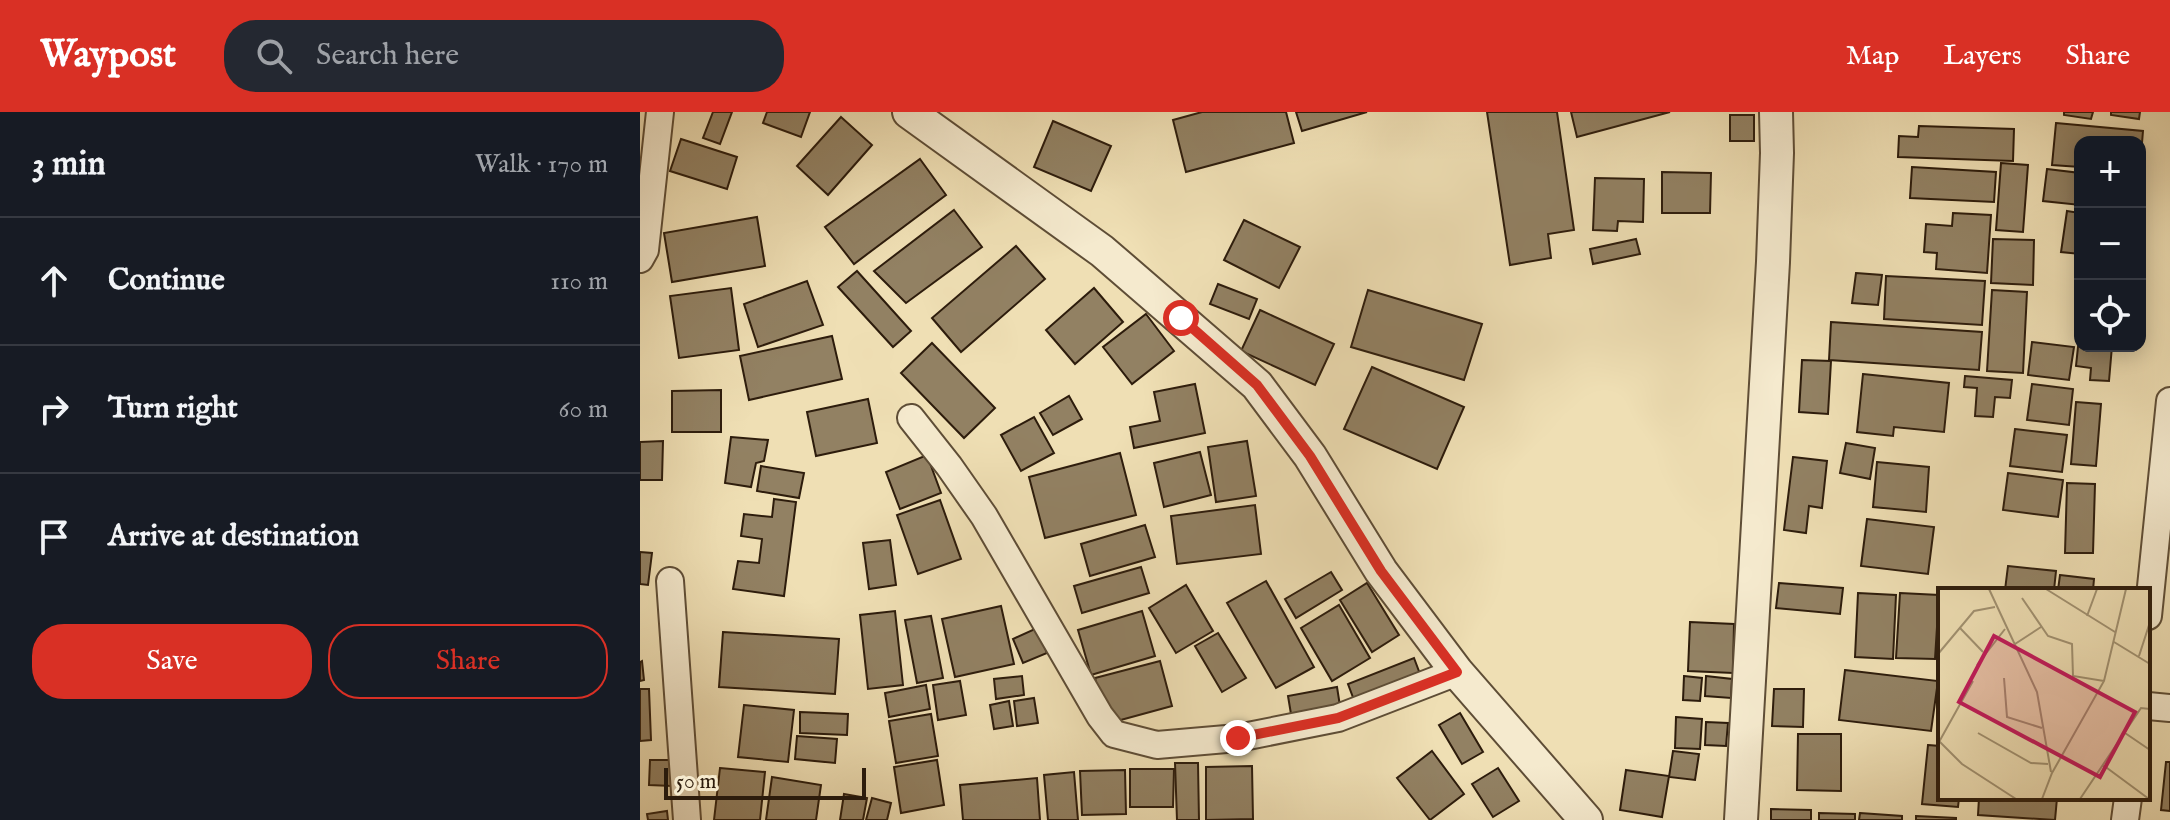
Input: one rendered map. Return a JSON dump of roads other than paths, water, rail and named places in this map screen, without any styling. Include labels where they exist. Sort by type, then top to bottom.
[{"type":"street","points":[[640,259],[645,250],[660,112]]},
{"type":"street","points":[[909,112],[1102,251],[1257,385],[1310,456],[1381,571],[1457,672],[1586,820]]},
{"type":"street","points":[[1741,820],[1773,262],[1776,112]]},
{"type":"street","points":[[2150,596],[2170,401]]},
{"type":"street","points":[[911,418],[984,516],[1100,716],[1114,734],[1157,745],[1238,738],[1338,718],[1457,672]]},
{"type":"street","points":[[670,581],[687,820]]},
{"type":"street","points":[[2150,706],[2170,708]]},
{"type":"street","points":[[2125,820],[2128,800]]}]
